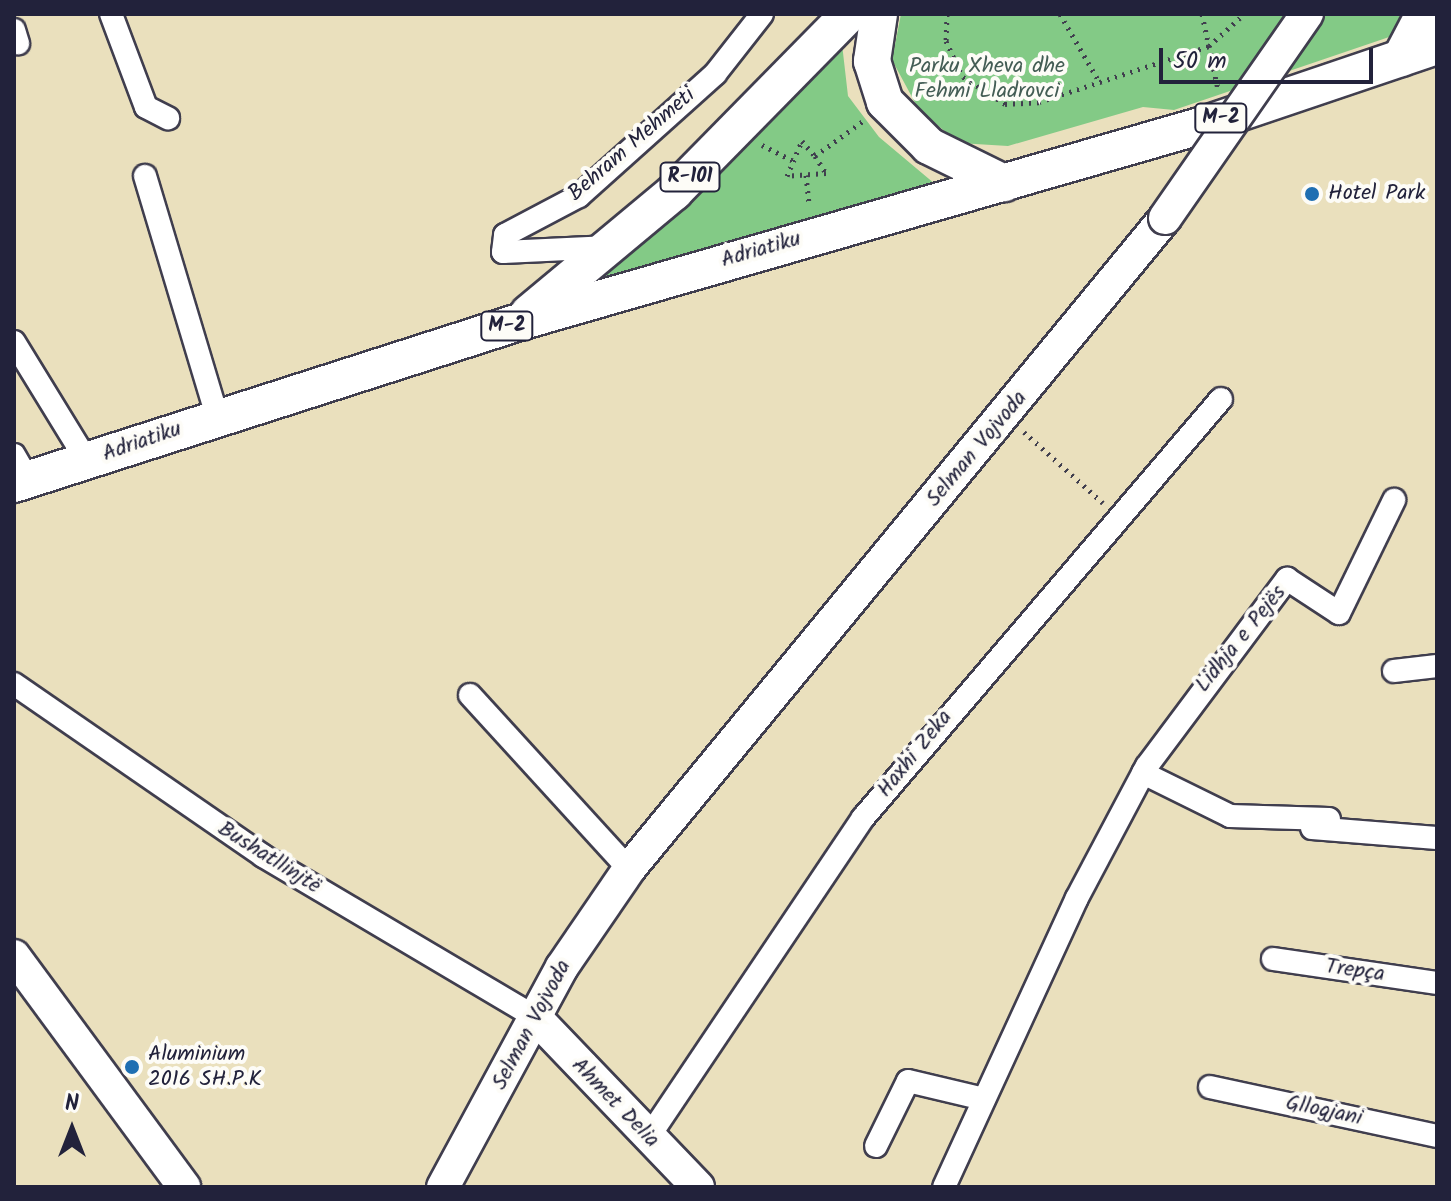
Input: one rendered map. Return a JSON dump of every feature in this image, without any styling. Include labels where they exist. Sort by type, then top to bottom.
[{"type":"main road","name":"R-101","points":[[516,323],[610,247],[739,131],[849,14]]},
{"type":"main road","points":[[879,14],[872,61],[885,102],[929,146],[1004,183]]},
{"type":"main road","name":"Selman Vojvoda","points":[[443,1187],[534,1016],[629,869],[1006,416],[1165,218],[1307,14]]},
{"type":"main road","points":[[1401,58],[1424,14]]},
{"type":"main road","name":"Adriatiku","points":[[19,473],[87,461],[217,416],[516,323],[1225,117],[1437,46]]},
{"type":"main road","points":[[14,956],[182,1186]]},
{"type":"main road","name":"Ahmet Delia","points":[[534,1016],[698,1187]]},
{"type":"street","points":[[111,14],[146,107],[168,118]]},
{"type":"street","name":"Behram Mehmeti","points":[[610,247],[503,252],[505,235],[579,196],[715,74],[762,14]]},
{"type":"street","points":[[145,176],[217,416]]},
{"type":"street","name":"Adriatiku","points":[[14,342],[87,461]]},
{"type":"street","name":"Haxhi Zeka","points":[[648,1138],[863,818],[1221,399]]},
{"type":"street","name":"Lidhja e Pejës","points":[[944,1187],[1143,773],[1287,579],[1339,613],[1394,500]]},
{"type":"street","points":[[1394,671],[1437,666]]},
{"type":"street","name":"Bushatllinjtë","points":[[14,684],[263,856],[534,1016]]},
{"type":"street","points":[[470,695],[629,869]]},
{"type":"street","points":[[1143,773],[1230,816],[1437,838]]},
{"type":"street","name":"Trepça","points":[[1273,959],[1437,983]]},
{"type":"street","points":[[876,1146],[908,1081],[984,1099]]},
{"type":"street","name":"Gllogjani","points":[[1210,1087],[1437,1136]]},
{"type":"path","points":[[947,14],[946,41],[963,77],[1005,104],[1100,83],[1208,46],[1244,14]]},
{"type":"path","points":[[1060,14],[1100,83]]},
{"type":"path","points":[[1202,14],[1225,117]]},
{"type":"path","points":[[815,156],[885,102]]},
{"type":"path","points":[[802,141],[815,156],[826,173],[787,176],[802,141]]},
{"type":"path","points":[[1006,416],[1118,517]]},
{"type":"green space","name":"Parku Xheva dhe Fehmi Lladrovci","points":[[901,14],[1400,14],[1398,34],[1174,110],[1143,107],[1008,146],[959,143],[919,110],[892,60]]},
{"type":"green space","points":[[842,44],[848,96],[879,137],[935,184],[567,288]]},
{"type":"place","name":"Hotel Park","points":[[1312,194]]},
{"type":"place","name":"Aluminium 2016 SH.P.K","points":[[132,1067]]}]
